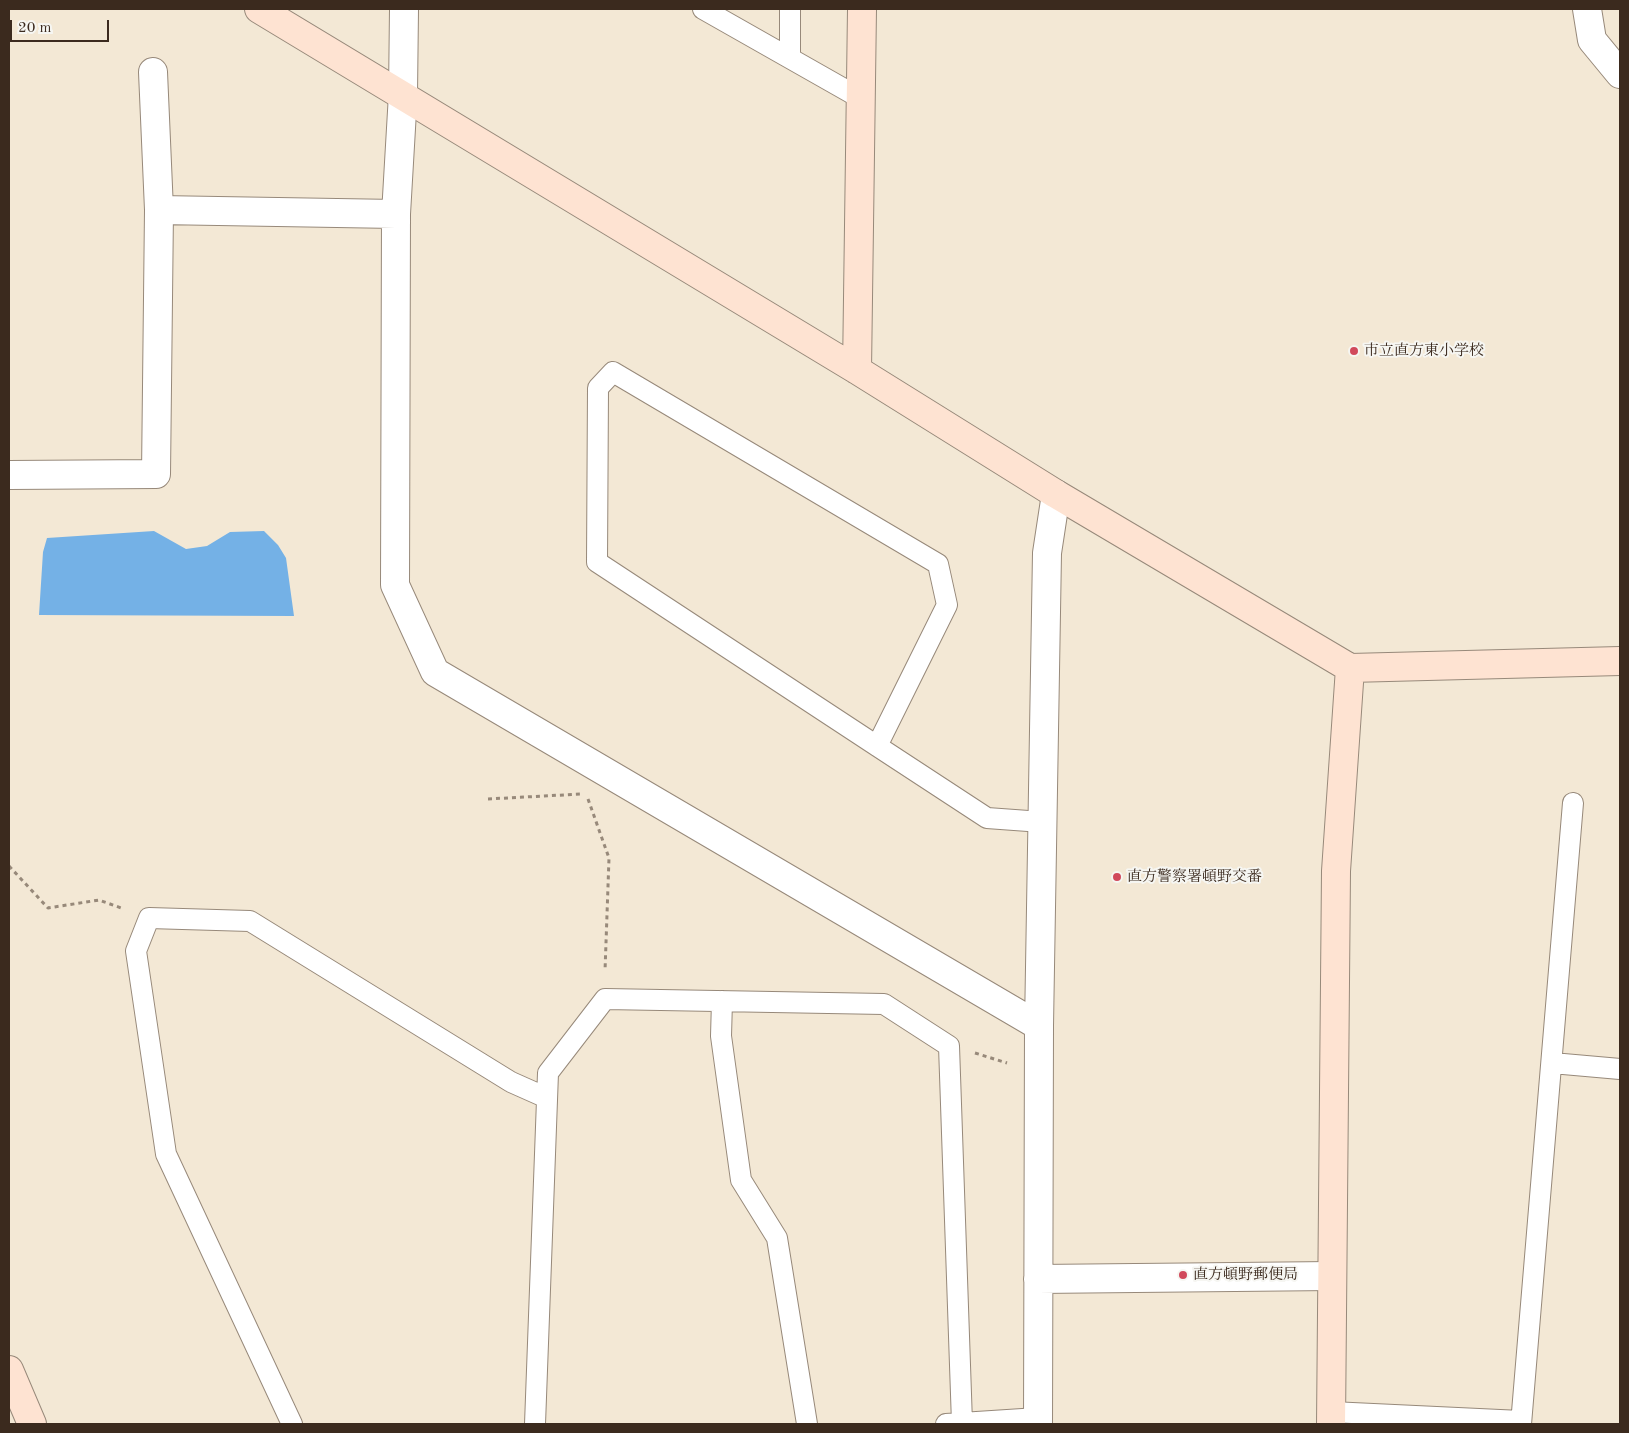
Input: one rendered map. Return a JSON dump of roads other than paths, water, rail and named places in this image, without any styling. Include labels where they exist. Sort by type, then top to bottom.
[{"type":"street","points":[[259,9],[403,94],[857,370],[1056,494],[1350,668],[1620,661]]},
{"type":"street","points":[[404,9],[403,94],[396,214],[395,585],[435,672],[1039,1026]]},
{"type":"street","points":[[857,370],[862,9]]},
{"type":"street","points":[[1590,10],[1592,40],[1620,74]]},
{"type":"street","points":[[9,475],[156,474],[159,210],[152,72]]},
{"type":"street","points":[[159,210],[396,214]]},
{"type":"street","points":[[1038,1421],[1039,1026],[1047,554],[1056,494]]},
{"type":"street","points":[[1331,1418],[1336,871],[1350,668]]},
{"type":"street","points":[[1038,1278],[1332,1276]]},
{"type":"street","points":[[9,1370],[32,1424]]},
{"type":"lane","points":[[703,9],[860,98]]},
{"type":"lane","points":[[790,9],[790,58]]},
{"type":"lane","points":[[877,746],[947,605],[938,564],[613,372],[598,388],[597,562],[877,746],[987,818],[1042,822]]},
{"type":"lane","points":[[1331,1418],[1521,1423],[1573,803]]},
{"type":"lane","points":[[292,1424],[166,1154],[136,951],[148,918],[250,920],[511,1082],[547,1098]]},
{"type":"lane","points":[[535,1424],[548,1073],[604,999],[884,1004],[949,1046],[954,1424],[1038,1421]]},
{"type":"lane","points":[[722,1001],[721,1036],[741,1180],[777,1238],[807,1424]]},
{"type":"lane","points":[[1552,1063],[1620,1069]]},
{"type":"water","points":[[154,531],[186,549],[207,546],[230,532],[264,531],[278,545],[286,558],[294,616],[39,615],[43,552],[47,538]]},
{"type":"place","name":"市立直方東小学校","points":[[1354,351]]},
{"type":"place","name":"直方警察署頓野交番","points":[[1117,877]]},
{"type":"place","name":"直方頓野郵便局","points":[[1183,1275]]}]
